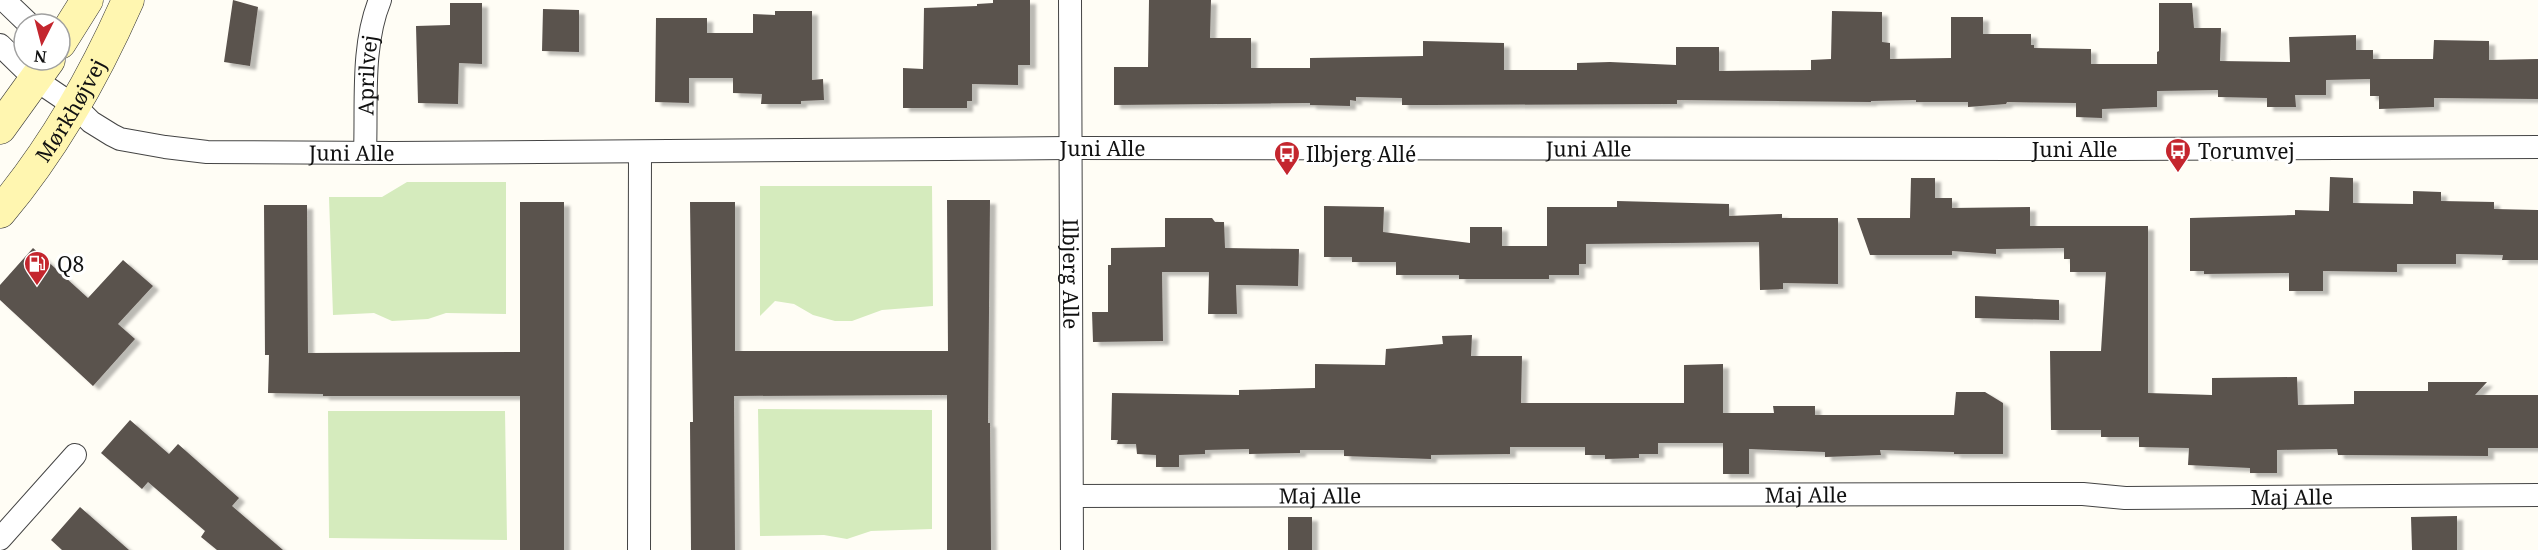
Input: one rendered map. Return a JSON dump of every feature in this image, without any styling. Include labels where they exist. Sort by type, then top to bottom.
[{"type":"street","points":[[4,0],[16,12]]},
{"type":"street","name":"Mørkhøjvej","points":[[72,24],[87,0]]},
{"type":"street","name":"Mørkhøjvej","points":[[0,212],[38,165],[75,106],[102,58],[128,0]]},
{"type":"street","name":"Aprilvej","points":[[365,153],[368,55],[372,25],[380,0]]},
{"type":"street","name":"Ilbjerg Alle","points":[[1070,0],[1072,550]]},
{"type":"street","points":[[0,128],[41,72]]},
{"type":"street","name":"Juni Alle","points":[[49,72],[75,106],[91,122],[120,139],[207,152],[640,153],[1069,148],[2538,147]]},
{"type":"street","points":[[639,550],[640,153]]},
{"type":"street","points":[[0,539],[75,455]]},
{"type":"street","name":"Maj Alle","points":[[1072,496],[2083,494],[2136,498],[2538,495]]},
{"type":"green space","points":[[407,182],[506,182],[506,314],[446,313],[428,319],[392,321],[374,313],[333,315],[329,197],[382,197]]},
{"type":"green space","points":[[760,186],[932,186],[933,306],[882,310],[852,321],[835,321],[813,315],[794,304],[775,301],[760,316]]},
{"type":"green space","points":[[758,409],[932,410],[932,529],[871,531],[847,539],[824,535],[760,536]]},
{"type":"green space","points":[[328,411],[505,411],[507,540],[329,538]]},
{"type":"building","points":[[233,0],[258,7],[250,66],[224,62]]},
{"type":"building","points":[[993,0],[1030,0],[1030,65],[1018,65],[1018,85],[972,84],[972,101],[967,101],[967,108],[903,108],[903,68],[923,69],[924,8],[977,6],[977,4],[993,3]]},
{"type":"building","points":[[1149,0],[1211,0],[1210,38],[1251,38],[1251,68],[1310,68],[1310,58],[1423,56],[1423,41],[1504,43],[1504,70],[1577,70],[1577,63],[1610,62],[1676,65],[1676,47],[1719,47],[1719,71],[1811,70],[1811,60],[1831,59],[1832,11],[1882,12],[1882,42],[1890,43],[1890,59],[1951,58],[1951,17],[1983,17],[1983,34],[2031,34],[2031,45],[2034,45],[2034,48],[2091,49],[2091,64],[2157,64],[2159,3],[2192,3],[2194,28],[2221,28],[2220,61],[2290,62],[2289,37],[2356,35],[2356,50],[2373,50],[2373,59],[2433,59],[2434,40],[2489,41],[2489,60],[2538,59],[2538,99],[2434,98],[2434,107],[2379,109],[2379,96],[2370,96],[2370,79],[2326,80],[2326,95],[2295,95],[2296,107],[2267,107],[2267,98],[2218,97],[2218,90],[2157,91],[2157,107],[2102,109],[2102,118],[2076,117],[2076,103],[2007,102],[2006,104],[1968,107],[1968,102],[1916,102],[1916,100],[1871,102],[1677,100],[1677,104],[1402,105],[1402,98],[1356,97],[1356,101],[1350,100],[1350,106],[1310,105],[1310,103],[1114,105],[1114,67],[1148,67]]},
{"type":"building","points":[[450,3],[482,3],[482,64],[459,63],[458,104],[418,103],[416,26],[450,25]]},
{"type":"building","points":[[543,9],[579,10],[579,52],[542,51]]},
{"type":"building","points":[[775,11],[812,11],[812,80],[823,79],[824,100],[801,101],[801,104],[761,104],[762,94],[733,93],[733,78],[689,78],[689,103],[655,102],[656,18],[707,18],[707,33],[753,33],[753,14],[775,15]]},
{"type":"building","points":[[2330,177],[2353,178],[2353,203],[2413,204],[2413,191],[2441,192],[2441,201],[2494,202],[2494,209],[2538,210],[2538,260],[2502,260],[2503,255],[2456,254],[2456,264],[2397,264],[2397,272],[2323,271],[2323,291],[2289,291],[2289,273],[2204,274],[2204,271],[2190,271],[2190,218],[2295,215],[2295,210],[2329,211]]},
{"type":"building","points":[[1911,178],[1935,178],[1935,198],[1952,198],[1952,208],[2030,207],[2030,226],[2148,226],[2148,393],[2212,395],[2212,378],[2297,377],[2298,405],[2354,404],[2354,391],[2428,391],[2428,382],[2487,382],[2475,395],[2538,395],[2538,448],[2488,448],[2488,456],[2338,455],[2337,449],[2277,450],[2277,473],[2250,473],[2250,468],[2188,465],[2189,448],[2139,447],[2139,437],[2101,437],[2101,430],[2051,430],[2050,351],[2101,351],[2106,272],[2070,272],[2070,259],[2064,259],[2064,248],[1996,249],[1996,254],[1952,251],[1952,255],[1870,255],[1857,218],[1910,218]]},
{"type":"building","points":[[947,200],[990,200],[988,423],[990,423],[991,550],[947,550],[947,395],[734,396],[735,550],[691,550],[690,422],[693,422],[690,202],[735,202],[735,351],[948,351]]},
{"type":"building","points":[[1617,201],[1729,204],[1729,216],[1782,214],[1782,218],[1838,218],[1838,284],[1783,283],[1783,289],[1760,290],[1759,242],[1586,244],[1586,264],[1579,264],[1579,275],[1549,275],[1549,279],[1459,279],[1459,275],[1396,275],[1396,262],[1352,262],[1352,257],[1324,257],[1324,206],[1384,207],[1383,232],[1470,243],[1470,227],[1502,227],[1502,246],[1547,246],[1547,207],[1617,207]]},
{"type":"building","points":[[520,202],[564,202],[564,550],[520,550],[520,396],[323,396],[323,394],[268,393],[269,355],[265,355],[264,205],[307,205],[308,353],[520,352]]},
{"type":"building","points":[[1165,218],[1212,218],[1215,222],[1224,222],[1225,248],[1299,249],[1298,286],[1236,285],[1237,314],[1208,314],[1209,272],[1162,272],[1163,341],[1093,342],[1092,312],[1108,312],[1108,265],[1111,265],[1111,248],[1165,247]]},
{"type":"building","points":[[33,248],[88,298],[123,260],[153,286],[118,324],[135,339],[93,386],[0,300],[0,285]]},
{"type":"building","points":[[1975,296],[2059,300],[2059,320],[1975,318]]},
{"type":"building","points":[[1472,335],[1471,356],[1522,356],[1521,403],[1684,403],[1684,365],[1723,364],[1723,413],[1774,413],[1773,406],[1815,406],[1815,415],[1954,415],[1956,392],[1985,392],[2003,403],[2003,454],[1880,450],[1881,455],[1825,457],[1825,452],[1749,449],[1749,474],[1723,474],[1723,443],[1658,443],[1658,454],[1639,454],[1639,458],[1605,459],[1605,455],[1585,455],[1585,447],[1510,447],[1510,454],[1431,455],[1431,459],[1344,456],[1344,450],[1300,450],[1300,453],[1249,454],[1249,449],[1205,450],[1205,454],[1179,455],[1179,467],[1156,467],[1156,455],[1137,454],[1136,444],[1117,444],[1118,440],[1111,440],[1112,393],[1239,395],[1239,390],[1315,388],[1315,364],[1385,365],[1386,349],[1443,344],[1442,336]]},
{"type":"building","points":[[130,420],[169,454],[178,444],[239,498],[232,506],[283,550],[217,550],[201,537],[205,531],[148,482],[142,489],[101,453]]},
{"type":"building","points":[[80,507],[129,550],[62,550],[51,540]]},
{"type":"building","points":[[2457,516],[2457,550],[2412,550],[2411,517]]},
{"type":"building","points":[[1288,517],[1312,517],[1312,550],[1288,550]]},
{"type":"place","name":"Torumvej","points":[[2178,174]]},
{"type":"place","name":"Ilbjerg Allé","points":[[1287,177]]},
{"type":"place","name":"Q8","points":[[37,287]]}]
